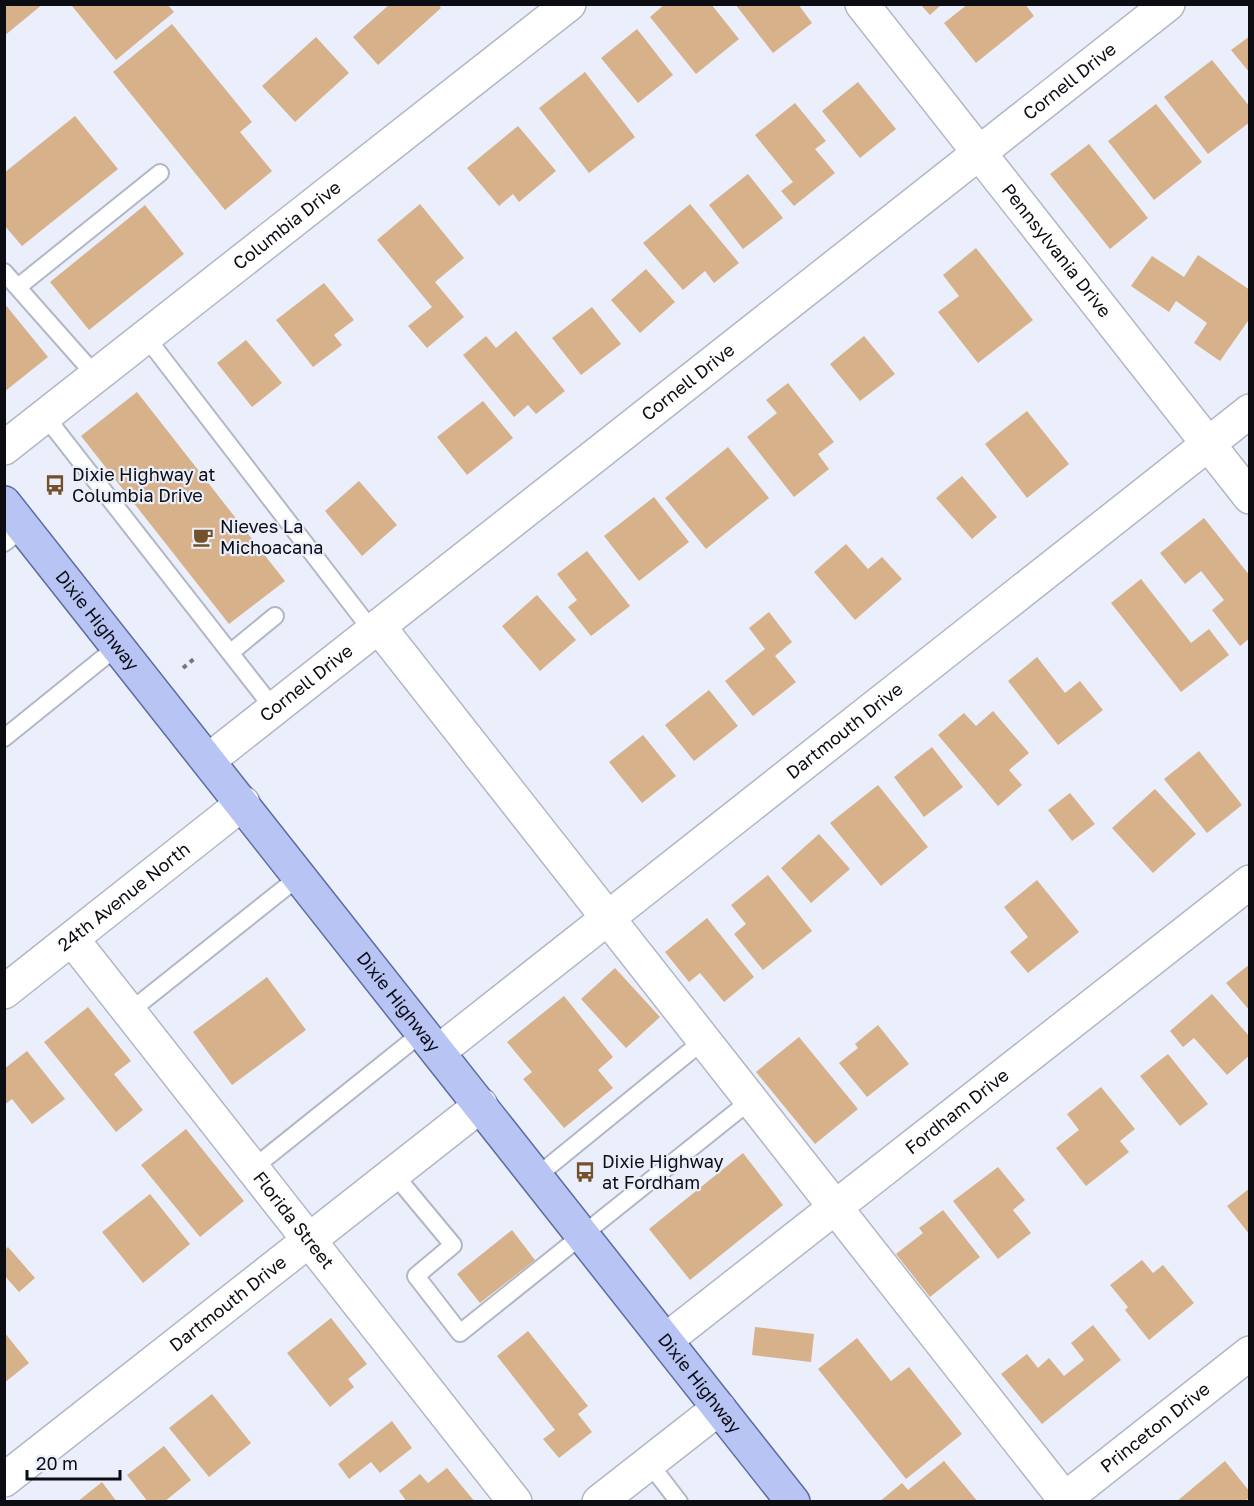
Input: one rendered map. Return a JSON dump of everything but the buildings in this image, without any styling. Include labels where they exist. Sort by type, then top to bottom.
[{"type":"main road","name":"Dixie Highway","points":[[11,525],[118,646],[793,1502]]},
{"type":"street","name":"Columbia Drive","points":[[4,448],[569,4]]},
{"type":"street","name":"Pennsylvania Drive","points":[[862,4],[1250,497]]},
{"type":"street","name":"Cornell Drive","points":[[209,760],[1168,4]]},
{"type":"street","name":"Dartmouth Drive","points":[[430,1042],[608,918],[1250,411]]},
{"type":"street","points":[[376,629],[608,918],[1064,1500]]},
{"type":"street","name":"24th Avenue North","points":[[4,992],[243,803]]},
{"type":"street","name":"Fordham Drive","points":[[666,1340],[1250,882]]},
{"type":"street","name":"Florida Street","points":[[72,939],[515,1502]]},
{"type":"street","name":"Dartmouth Drive","points":[[4,1480],[481,1105]]},
{"type":"street","name":"Princeton Drive","points":[[1064,1500],[1250,1353]]},
{"type":"street","points":[[599,1502],[719,1408]]},
{"type":"lane","points":[[18,286],[160,173]]},
{"type":"lane","points":[[4,272],[96,376]]},
{"type":"lane","points":[[146,337],[376,629]]},
{"type":"lane","points":[[45,416],[274,709]]},
{"type":"lane","points":[[230,653],[275,616]]},
{"type":"lane","points":[[4,738],[118,646]]},
{"type":"lane","points":[[129,1011],[300,876]]},
{"type":"lane","points":[[537,1176],[704,1040]]},
{"type":"lane","points":[[252,1168],[430,1042]]},
{"type":"lane","points":[[394,1174],[453,1245],[416,1276],[460,1333],[751,1100]]},
{"type":"lane","points":[[649,1463],[679,1502]]},
{"type":"path","points":[[183,668],[195,658]]},
{"type":"place","name":"Dixie Highway at Columbia Drive","points":[[55,485]]},
{"type":"place","name":"Nieves La Michoacana","points":[[203,537]]},
{"type":"place","name":"Dixie Highway at Fordham","points":[[585,1172]]}]
